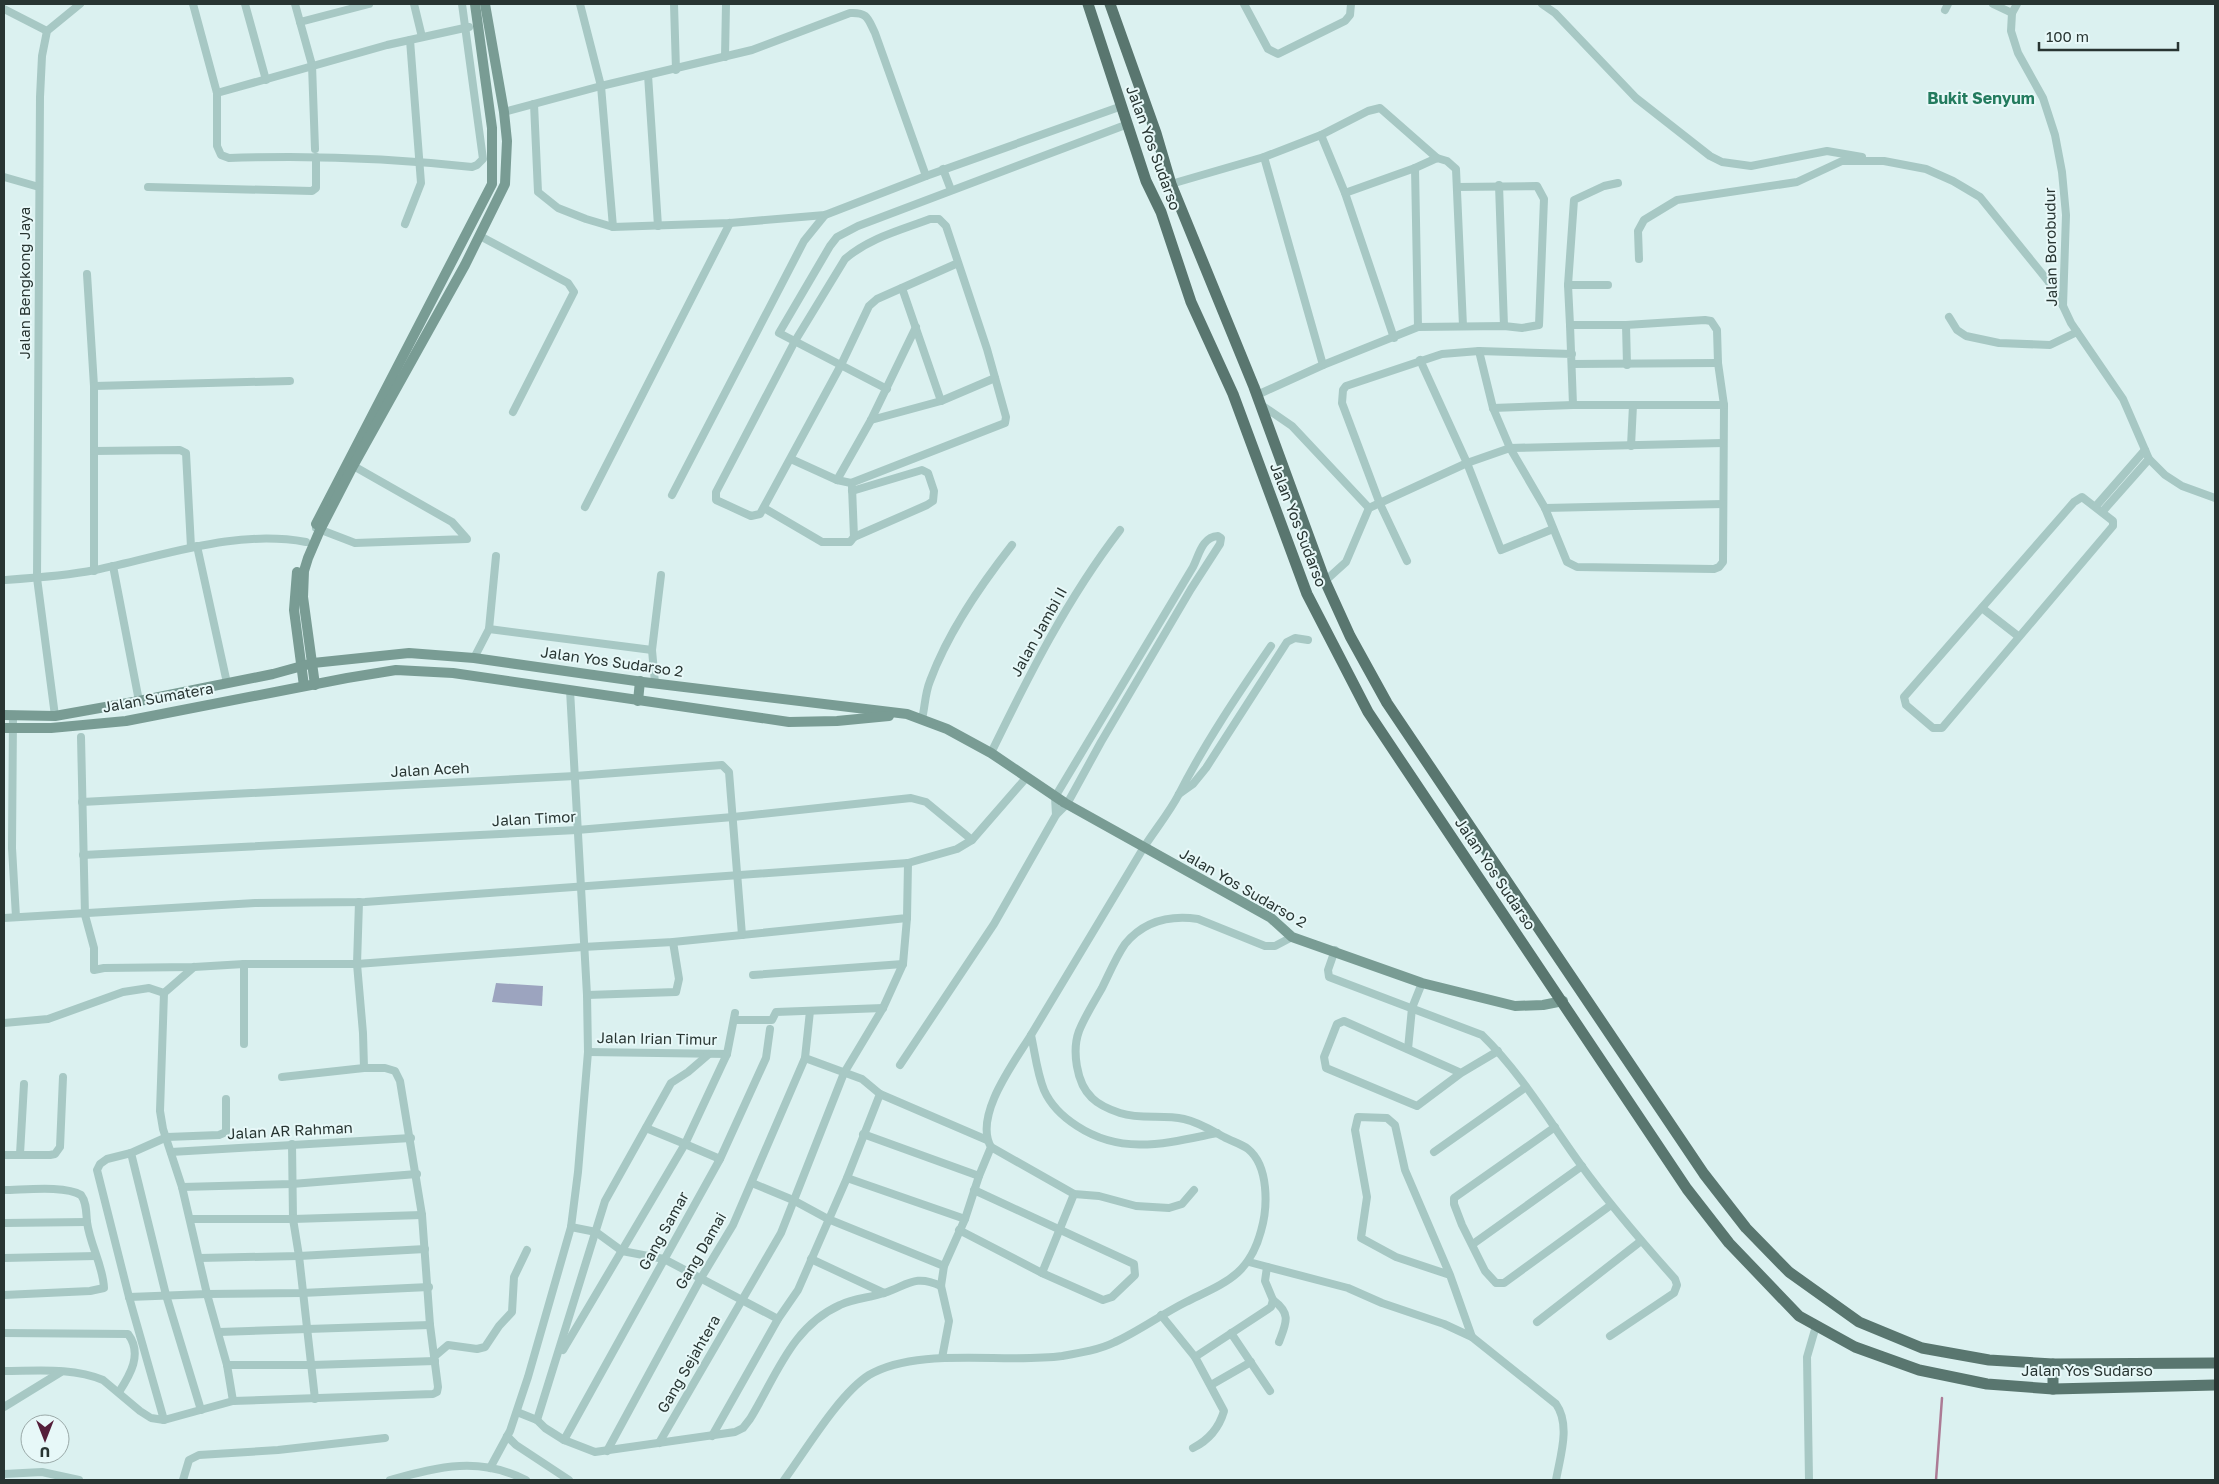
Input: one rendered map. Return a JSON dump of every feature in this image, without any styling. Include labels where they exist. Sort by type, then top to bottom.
[{"type":"main road","points":[[310,685],[313,664],[305,616],[304,582],[308,558],[317,528],[492,184],[492,128],[475,4]]},
{"type":"main road","points":[[350,464],[480,236],[505,184],[507,141],[504,112],[486,4]]},
{"type":"main road","name":"Jalan Yos Sudarso","points":[[1088,4],[1146,181],[1160,212],[1192,302],[1233,394],[1307,594],[1337,654],[1368,712],[1687,1189],[1729,1243],[1799,1316],[1856,1347],[1919,1370],[1986,1384],[2053,1389],[2215,1384]]},
{"type":"main road","name":"Jalan Yos Sudarso","points":[[1110,4],[1156,133],[1171,184],[1259,400],[1326,581],[1355,645],[1387,703],[1704,1174],[1746,1228],[1789,1272],[1859,1322],[1922,1348],[1989,1360],[2053,1364],[2215,1363]]},
{"type":"main road","points":[[1134,140],[1156,133]]},
{"type":"main road","points":[[1160,212],[1180,207]]},
{"type":"main road","points":[[310,685],[302,666],[294,610],[298,572],[306,542],[317,528]]},
{"type":"main road","points":[[1337,654],[1355,645]]},
{"type":"main road","name":"Jalan Yos Sudarso 2","points":[[313,664],[409,653],[474,658],[655,683],[907,714],[948,729],[991,753],[1055,797],[1271,918],[1292,937],[1335,950],[1422,982],[1515,1006],[1542,1005],[1562,1001]]},
{"type":"main road","name":"Jalan Sumatera","points":[[8,715],[56,716],[140,701],[313,664]]},
{"type":"main road","name":"Jalan Yos Sudarso 2","points":[[310,685],[382,672],[412,670],[453,673],[789,722],[829,721],[907,714]]},
{"type":"main road","points":[[638,701],[640,681]]},
{"type":"main road","name":"Jalan Sumatera","points":[[8,728],[80,726],[126,721],[310,685]]},
{"type":"main road","points":[[1398,757],[1415,743]]},
{"type":"main road","points":[[1904,1364],[1909,1343]]},
{"type":"main road","points":[[2053,1364],[2053,1389]]},
{"type":"street","points":[[4,9],[47,31],[80,4]]},
{"type":"street","points":[[193,4],[217,93],[217,146],[221,155],[229,158],[316,153],[472,167],[483,159],[467,28],[462,4]]},
{"type":"street","points":[[245,4],[266,80]]},
{"type":"street","points":[[148,187],[312,191],[316,188],[312,65],[295,4]]},
{"type":"street","points":[[300,22],[350,6],[369,4]]},
{"type":"street","points":[[414,4],[422,37]]},
{"type":"street","points":[[580,4],[601,86],[613,227]]},
{"type":"street","points":[[674,4],[676,70]]},
{"type":"street","points":[[726,4],[726,57]]},
{"type":"street","points":[[1244,4],[1268,49],[1278,54],[1345,21],[1350,15],[1351,4]]},
{"type":"street","points":[[1542,4],[1555,14],[1636,98],[1710,156],[1722,162],[1751,166],[1827,151],[1926,169],[1953,181],[1980,197],[2048,281],[2063,306]]},
{"type":"street","points":[[1993,4],[2012,12],[2017,4]]},
{"type":"street","points":[[504,112],[601,86],[676,70],[752,50],[850,13],[860,12],[866,17],[874,33],[926,176]]},
{"type":"street","name":"Jalan Borobudur","points":[[2012,12],[2012,31],[2018,54],[2043,98],[2055,135],[2062,172],[2066,215],[2063,306],[2077,332],[2123,399],[2150,459],[2165,475],[2182,486],[2215,498]]},
{"type":"street","points":[[217,93],[312,65],[422,37],[467,28],[478,23]]},
{"type":"street","name":"Jalan Bengkong Jaya","points":[[47,31],[42,56],[39,186],[37,578],[56,716]]},
{"type":"street","points":[[405,224],[420,182],[410,40]]},
{"type":"street","points":[[648,76],[658,226]]},
{"type":"street","points":[[534,104],[538,192],[558,208],[586,220],[613,227],[730,224],[825,215],[944,169],[1122,106]]},
{"type":"street","points":[[1171,184],[1264,157],[1321,135],[1368,111],[1380,108],[1437,158],[1447,161],[1456,169],[1463,326]]},
{"type":"street","points":[[887,390],[779,333],[837,237],[858,226],[1128,124]]},
{"type":"street","points":[[479,130],[492,128]]},
{"type":"street","points":[[1321,135],[1345,193],[1394,338]]},
{"type":"street","points":[[1264,157],[1323,365]]},
{"type":"street","points":[[1345,193],[1415,168],[1437,158]]},
{"type":"street","points":[[1639,259],[1638,231],[1644,220],[1677,200],[1797,182],[1842,161],[1884,161]]},
{"type":"street","points":[[1415,168],[1418,327]]},
{"type":"street","points":[[944,169],[952,190]]},
{"type":"street","points":[[4,177],[39,186]]},
{"type":"street","points":[[1573,405],[1568,285],[1574,200],[1604,186],[1618,183]]},
{"type":"street","points":[[1499,185],[1504,326]]},
{"type":"street","points":[[1369,508],[1292,426],[1259,400],[1323,365],[1418,327],[1504,326],[1522,328],[1539,325],[1544,199],[1537,186],[1457,187]]},
{"type":"street","points":[[672,495],[804,241],[825,215]]},
{"type":"street","points":[[852,487],[1005,423],[1006,417],[995,378],[958,263],[946,226],[939,219],[935,218],[858,248],[845,258],[794,341],[715,497],[719,503],[751,516],[760,514],[841,365],[868,306],[877,299],[958,263]]},
{"type":"street","points":[[586,507],[730,224]]},
{"type":"street","points":[[480,236],[568,283],[572,286],[574,292],[513,412]]},
{"type":"street","points":[[87,274],[94,386],[94,571]]},
{"type":"street","points":[[1568,285],[1608,284]]},
{"type":"street","points":[[902,288],[941,401]]},
{"type":"street","points":[[1949,317],[1957,330],[1966,336],[1999,343],[2050,345],[2077,332]]},
{"type":"street","points":[[1479,351],[1493,408],[1510,448],[1545,508],[1567,562],[1577,567],[1714,569],[1719,567],[1723,562],[1724,405],[1718,363],[1717,330],[1710,322],[1705,320],[1626,325],[1570,325]]},
{"type":"street","points":[[1626,325],[1627,365]]},
{"type":"street","points":[[837,480],[887,390],[916,328]]},
{"type":"street","points":[[1407,561],[1380,504],[1342,403],[1343,390],[1346,386],[1442,354],[1479,351],[1572,354]]},
{"type":"street","points":[[1420,360],[1467,464],[1501,550],[1553,528]]},
{"type":"street","points":[[1572,364],[1718,363]]},
{"type":"street","points":[[871,420],[941,401],[995,378]]},
{"type":"street","points":[[94,386],[290,381]]},
{"type":"street","points":[[1493,408],[1573,405],[1724,405]]},
{"type":"street","points":[[1631,446],[1633,405]]},
{"type":"street","points":[[1326,581],[1346,562],[1369,508],[1467,464],[1510,448],[1723,443]]},
{"type":"street","points":[[94,451],[180,450],[186,453],[194,546],[227,683]]},
{"type":"street","points":[[2096,506],[2146,450]]},
{"type":"street","points":[[764,508],[822,542],[850,542],[854,537],[927,505],[933,500],[934,491],[928,473],[922,470],[852,487],[791,459]]},
{"type":"street","points":[[2103,511],[2150,459]]},
{"type":"street","points":[[317,528],[355,543],[467,539],[452,522],[350,464]]},
{"type":"street","points":[[852,487],[854,537]]},
{"type":"street","points":[[2078,498],[2086,499],[2096,506],[2113,521],[2113,526],[1942,728],[1933,728],[1906,706],[1904,697],[2078,498]]},
{"type":"street","points":[[1545,508],[1723,504]]},
{"type":"street","name":"Jalan Jambi II","points":[[991,753],[1058,621],[1092,566],[1120,530]]},
{"type":"street","points":[[900,1065],[994,924],[1056,815],[1067,804],[1100,742],[1220,544],[1221,538],[1218,536],[1210,537],[1205,541],[1193,567],[1055,797],[1056,815]]},
{"type":"street","points":[[4,580],[94,571],[194,546],[262,538],[306,542]]},
{"type":"street","points":[[922,719],[929,682],[944,649],[988,577],[1012,545]]},
{"type":"street","points":[[474,658],[489,630],[496,556]]},
{"type":"street","points":[[112,566],[140,701]]},
{"type":"street","points":[[655,683],[652,650],[661,575]]},
{"type":"street","points":[[1982,608],[2018,636]]},
{"type":"street","points":[[489,630],[652,650]]},
{"type":"street","points":[[1179,794],[1193,784],[1206,768],[1287,642],[1295,638],[1308,640]]},
{"type":"street","points":[[942,1358],[949,1322],[941,1286],[944,1266],[965,1219],[989,1144],[986,1120],[993,1102],[1031,1035],[1144,848],[1179,794],[1183,782],[1208,745],[1229,707],[1271,646]]},
{"type":"street","points":[[490,1468],[508,1436],[517,1412],[570,1226],[578,1172],[588,1052],[587,995],[570,690]]},
{"type":"street","points":[[8,715],[8,848],[16,917]]},
{"type":"street","points":[[81,736],[85,915],[94,948],[94,970],[104,968],[194,967],[244,964],[357,964],[673,942],[907,918]]},
{"type":"street","name":"Jalan Aceh","points":[[82,802],[576,776],[722,765],[730,772],[736,874],[742,935]]},
{"type":"street","points":[[4,918],[85,915],[255,903],[359,902],[908,863],[957,849],[972,840],[1026,778]]},
{"type":"street","name":"Jalan Timor","points":[[83,855],[577,830],[919,799],[932,806],[972,840]]},
{"type":"street","name":"Gang Sejahtera","points":[[659,1443],[781,1233],[844,1074],[883,1008],[903,964],[907,918],[908,863]]},
{"type":"street","points":[[359,902],[357,964],[364,1033],[364,1068]]},
{"type":"street","points":[[784,1480],[844,1398],[856,1385],[870,1375],[887,1367],[905,1362],[942,1358],[1037,1359],[1065,1356],[1097,1349],[1115,1342],[1239,1273],[1249,1262],[1262,1231],[1265,1193],[1264,1174],[1249,1149],[1187,1119],[1159,1116],[1144,1119],[1120,1113],[1092,1098],[1086,1091],[1079,1073],[1076,1058],[1078,1033],[1125,945],[1145,926],[1160,920],[1188,918],[1198,919],[1265,946],[1275,946],[1292,937]]},
{"type":"street","points":[[587,995],[676,992],[679,979],[673,942]]},
{"type":"street","points":[[1335,950],[1328,970],[1329,977],[1482,1035],[1498,1051],[1526,1087],[1611,1205],[1675,1279],[1677,1289],[1674,1294],[1610,1336]]},
{"type":"street","points":[[244,964],[244,1044]]},
{"type":"street","points":[[753,975],[903,964]]},
{"type":"street","points":[[194,967],[164,993],[160,1111],[163,1129],[182,1187],[219,1332],[233,1401]]},
{"type":"street","points":[[1408,1049],[1412,1008],[1422,982]]},
{"type":"street","points":[[4,1023],[48,1019],[88,1003],[136,990],[149,988],[164,993]]},
{"type":"street","points":[[556,1360],[685,1144],[726,1054],[734,1016],[772,1020],[776,1012],[883,1008]]},
{"type":"street","name":"Gang Damai","points":[[607,1451],[701,1278],[734,1225],[805,1058],[810,1012]]},
{"type":"street","points":[[1461,1073],[1341,1021],[1335,1029],[1324,1057],[1326,1068],[1417,1106],[1461,1073],[1498,1051]]},
{"type":"street","name":"Gang Samar","points":[[564,1440],[720,1159],[766,1058],[770,1029]]},
{"type":"street","points":[[1031,1035],[1039,1073],[1053,1107],[1094,1137],[1114,1143],[1149,1144],[1217,1133]]},
{"type":"street","name":"Jalan Irian Timur","points":[[588,1052],[726,1054]]},
{"type":"street","points":[[537,1420],[605,1201],[671,1083],[688,1072],[709,1054]]},
{"type":"street","points":[[805,1058],[868,1083],[880,1094],[989,1144],[1074,1194],[1099,1196],[1136,1206],[1169,1208],[1182,1204],[1194,1190]]},
{"type":"street","points":[[4,1371],[61,1372],[94,1376],[119,1392],[146,1414],[156,1419],[164,1420],[233,1401],[432,1394],[438,1390],[430,1325],[429,1287],[417,1174],[398,1075],[395,1071],[385,1068],[364,1068],[282,1077]]},
{"type":"street","points":[[4,1155],[50,1155],[58,1151],[60,1147],[63,1076]]},
{"type":"street","points":[[20,1154],[24,1084]]},
{"type":"street","points":[[1434,1152],[1526,1087]]},
{"type":"street","points":[[712,1436],[778,1319],[798,1290],[847,1178],[880,1094]]},
{"type":"street","points":[[164,1420],[128,1297],[97,1170],[102,1161],[131,1153],[167,1137],[220,1135],[226,1132],[226,1099]]},
{"type":"street","points":[[1450,1275],[1396,1257],[1361,1238],[1367,1197],[1355,1130],[1358,1117],[1387,1118],[1396,1125],[1405,1170],[1450,1275],[1472,1337]]},
{"type":"street","points":[[1554,1127],[1456,1195],[1454,1201],[1458,1216],[1485,1271],[1496,1283],[1504,1284],[1611,1205]]},
{"type":"street","points":[[646,1128],[720,1159]]},
{"type":"street","points":[[863,1134],[979,1176]]},
{"type":"street","name":"Jalan AR Rahman","points":[[171,1152],[410,1138]]},
{"type":"street","points":[[292,1144],[293,1220],[308,1328],[315,1399]]},
{"type":"street","points":[[131,1153],[166,1295],[201,1410]]},
{"type":"street","points":[[1473,1244],[1582,1166]]},
{"type":"street","points":[[182,1187],[292,1184],[417,1174]]},
{"type":"street","points":[[847,1178],[965,1219]]},
{"type":"street","points":[[752,1182],[793,1200],[828,1219],[944,1266]]},
{"type":"street","points":[[4,1190],[52,1190],[78,1193],[84,1199],[90,1240],[104,1288],[101,1290],[4,1295]]},
{"type":"street","points":[[959,1230],[1042,1273],[1103,1300],[1112,1297],[1135,1275],[1134,1264],[974,1190]]},
{"type":"street","points":[[1042,1273],[1074,1194]]},
{"type":"street","points":[[190,1219],[293,1220],[422,1215]]},
{"type":"street","points":[[4,1223],[87,1222]]},
{"type":"street","points":[[570,1226],[596,1232],[622,1251],[664,1259],[778,1319]]},
{"type":"street","points":[[1537,1322],[1642,1241]]},
{"type":"street","points":[[199,1258],[299,1256],[425,1250]]},
{"type":"street","points":[[227,1365],[312,1365],[435,1358],[448,1345],[477,1349],[485,1347],[499,1326],[512,1312],[514,1277],[527,1250]]},
{"type":"street","points":[[4,1258],[96,1256]]},
{"type":"street","points":[[810,1259],[884,1293]]},
{"type":"street","points":[[1249,1262],[1348,1288],[1382,1303],[1444,1324],[1472,1337],[1556,1404],[1561,1411],[1563,1436],[1556,1480]]},
{"type":"street","points":[[1267,1267],[1265,1281],[1273,1300],[1283,1307],[1286,1312],[1285,1325],[1279,1342]]},
{"type":"street","points":[[517,1412],[537,1420],[545,1428],[564,1440],[595,1452],[735,1432],[746,1424],[783,1358],[812,1322],[844,1303],[884,1293],[912,1281],[929,1280],[941,1286]]},
{"type":"street","points":[[128,1297],[302,1293],[429,1287]]},
{"type":"street","points":[[1195,1357],[1271,1307],[1273,1300]]},
{"type":"street","points":[[1161,1315],[1195,1357],[1224,1411],[1212,1434],[1203,1443],[1193,1448]]},
{"type":"street","points":[[219,1332],[430,1325]]},
{"type":"street","points":[[1809,1480],[1807,1357],[1816,1326]]},
{"type":"street","points":[[4,1333],[128,1334],[132,1341],[135,1362],[132,1372],[119,1392]]},
{"type":"street","points":[[1231,1333],[1270,1391]]},
{"type":"street","points":[[1211,1385],[1250,1362]]},
{"type":"street","points":[[4,1407],[61,1372]]},
{"type":"street","points":[[508,1436],[516,1445],[570,1480]]},
{"type":"street","points":[[183,1480],[189,1460],[199,1455],[278,1450],[385,1438]]},
{"type":"street","points":[[390,1480],[459,1466],[507,1471],[526,1480]]},
{"type":"street","points":[[4,1474],[79,1480]]},
{"type":"shaded area","points":[[496,983],[543,986],[542,1006],[492,1002]]},
{"type":"waterway","points":[[1936,1480],[1942,1398]]},
{"type":"district","name":"Bukit Senyum","points":[[1981,98]]}]
